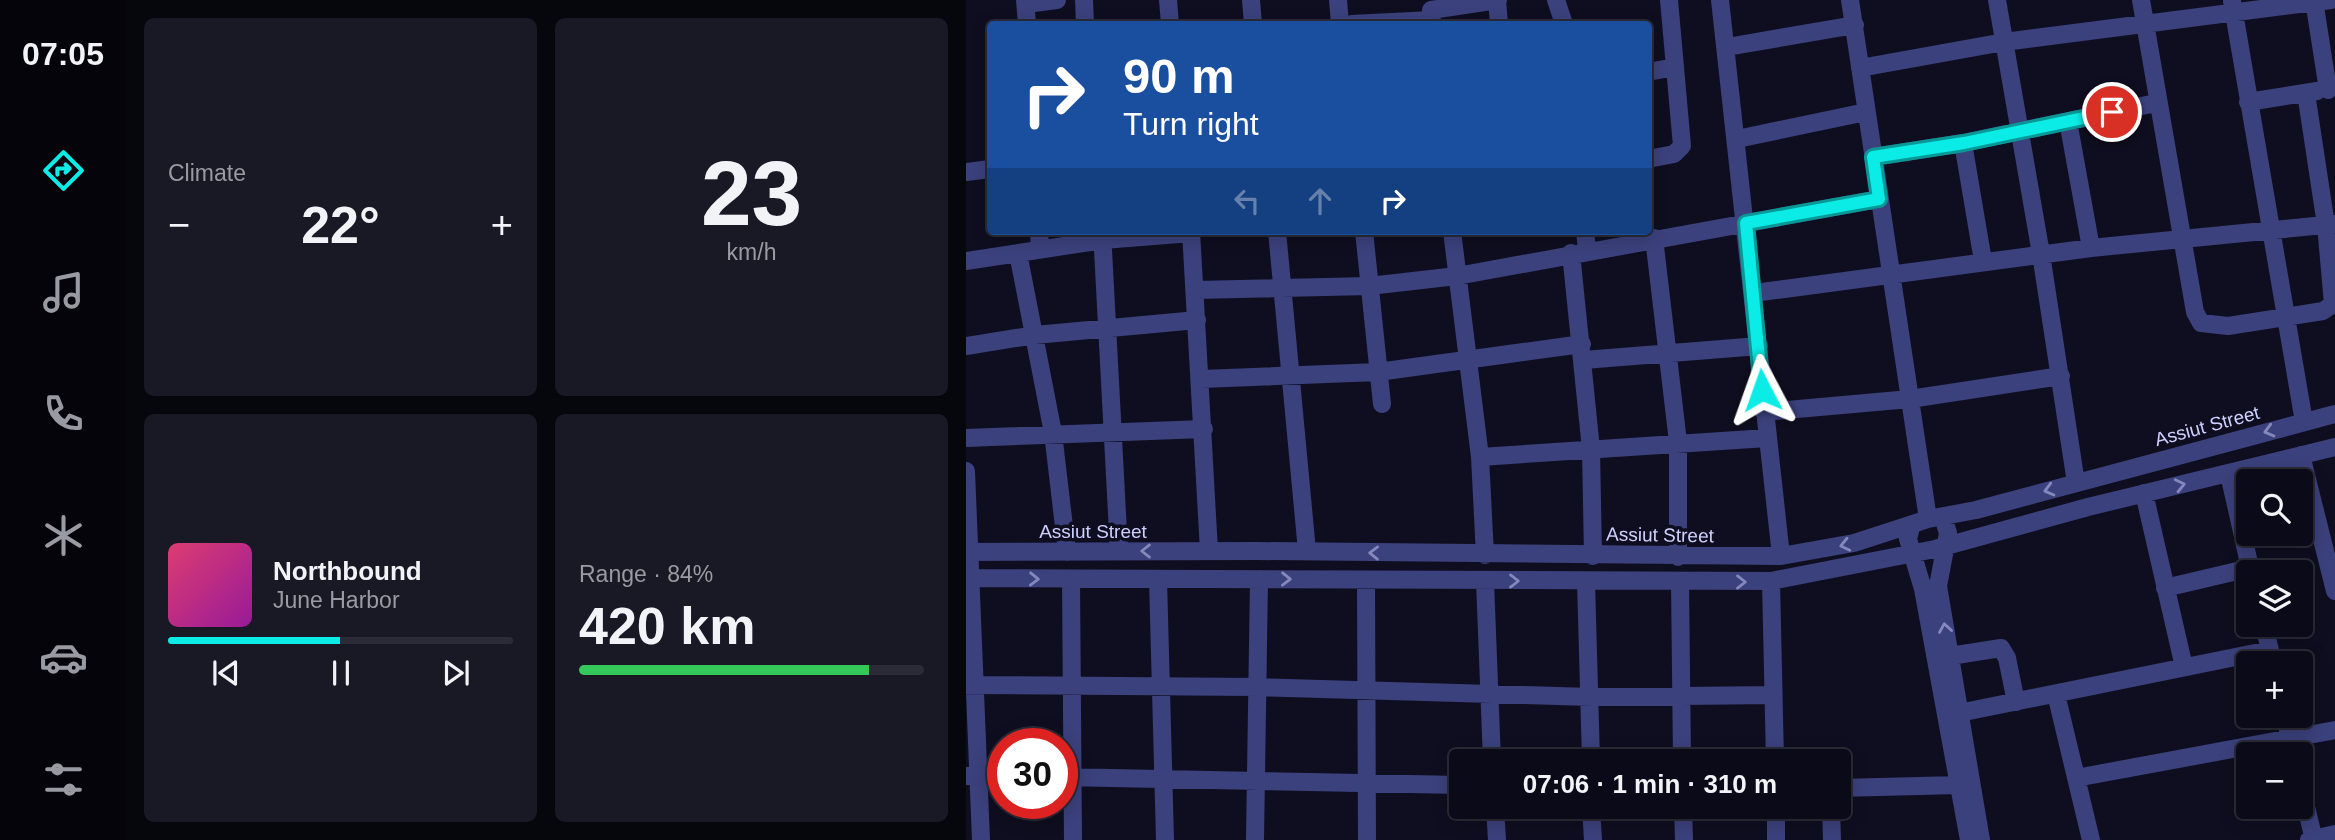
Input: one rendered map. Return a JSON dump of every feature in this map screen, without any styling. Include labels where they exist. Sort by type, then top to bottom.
[{"type":"street","points":[[1027,21],[1026,2],[1057,0]]},
{"type":"street","points":[[1084,0],[1085,21]]},
{"type":"street","points":[[1168,0],[1170,21]]},
{"type":"street","points":[[1251,0],[1253,21]]},
{"type":"street","points":[[1338,0],[1340,21]]},
{"type":"street","points":[[1376,21],[1432,14],[1497,0],[1499,21]]},
{"type":"street","points":[[1556,0],[1563,21]]},
{"type":"street","points":[[1652,158],[1675,154],[1682,146],[1669,0]]},
{"type":"street","points":[[1720,0],[1781,556]]},
{"type":"street","points":[[1850,0],[1910,399],[1935,518],[1948,525],[1947,544],[1931,587],[1969,840]]},
{"type":"street","points":[[1997,0],[2061,376],[2076,483]]},
{"type":"street","points":[[2141,0],[2195,312],[2201,323],[2216,327],[2323,311],[2332,306],[2334,291],[2330,225],[2306,93]]},
{"type":"street","points":[[1860,68],[2004,42],[2143,23],[2232,6],[2319,1],[2332,89],[2248,102]]},
{"type":"street","points":[[2232,6],[2283,316],[2304,422]]},
{"type":"street","points":[[1727,47],[1855,25]]},
{"type":"street","points":[[1652,71],[1675,67]]},
{"type":"street","points":[[1873,157],[1964,143],[2157,103]]},
{"type":"street","points":[[1737,139],[1866,112]]},
{"type":"street","points":[[2068,121],[2091,248]]},
{"type":"street","points":[[1964,143],[1983,261]]},
{"type":"street","points":[[966,172],[987,169]]},
{"type":"street","points":[[1196,290],[1369,286],[1457,276],[1879,199]]},
{"type":"street","points":[[1754,293],[2091,248],[2330,225]]},
{"type":"street","points":[[966,261],[1018,253],[1040,240],[1102,235],[1119,551]]},
{"type":"street","points":[[1191,235],[1209,551]]},
{"type":"street","points":[[1277,235],[1280,290],[1307,551]]},
{"type":"street","points":[[1364,235],[1382,404]]},
{"type":"street","points":[[1452,235],[1480,457],[1485,555]]},
{"type":"street","points":[[1584,235],[1579,252],[1591,449],[1593,556]]},
{"type":"street","points":[[1654,238],[1678,442],[1678,557]]},
{"type":"street","points":[[1018,253],[1053,433],[1067,552]]},
{"type":"street","points":[[966,346],[1035,335],[1197,320]]},
{"type":"street","points":[[1201,379],[1378,372],[1468,360],[1583,352],[1669,354],[1759,346]]},
{"type":"street","points":[[1764,411],[1910,399],[2061,376]]},
{"type":"street","name":"Assiut Street","points":[[969,552],[1307,551],[1485,555],[1781,556],[1854,543],[1935,518],[2335,414]]},
{"type":"street","points":[[966,438],[1204,429]]},
{"type":"street","points":[[1480,457],[1767,438]]},
{"type":"street","points":[[969,578],[1771,581],[1912,553],[2335,447]]},
{"type":"street","points":[[2301,455],[2335,591]]},
{"type":"street","points":[[966,471],[973,776],[981,840]]},
{"type":"street","points":[[2229,474],[2249,560]]},
{"type":"street","points":[[2144,493],[2184,667]]},
{"type":"street","points":[[1911,527],[1908,539],[1912,553],[1931,587],[1950,656],[1981,840]]},
{"type":"street","points":[[1417,554],[1419,581]]},
{"type":"street","points":[[2165,588],[2236,573]]},
{"type":"street","points":[[1070,579],[1072,687],[1070,728]]},
{"type":"street","points":[[1158,579],[1165,840]]},
{"type":"street","points":[[1255,840],[1259,579]]},
{"type":"street","points":[[1366,581],[1364,780],[1367,840]]},
{"type":"street","points":[[1485,581],[1491,749]]},
{"type":"street","points":[[1586,581],[1591,749]]},
{"type":"street","points":[[1771,581],[1775,749]]},
{"type":"street","points":[[1680,582],[1682,749]]},
{"type":"street","points":[[1950,656],[2001,648],[2007,657],[2016,702]]},
{"type":"street","points":[[1959,713],[2184,667],[2236,661]]},
{"type":"street","points":[[972,685],[1365,689],[1591,697],[1773,695]]},
{"type":"street","points":[[2056,694],[2091,840]]},
{"type":"street","points":[[2302,742],[2335,730]]},
{"type":"street","points":[[2076,778],[2236,754]]},
{"type":"street","points":[[1078,777],[1364,780],[1449,784]]},
{"type":"street","points":[[1851,788],[1959,785]]},
{"type":"street","points":[[1071,819],[1073,840]]},
{"type":"street","points":[[1496,819],[1497,840]]},
{"type":"street","points":[[1592,819],[1593,840]]},
{"type":"street","points":[[1683,819],[1684,840]]},
{"type":"street","points":[[1776,819],[1776,840]]},
{"type":"street","points":[[1831,819],[1832,840]]},
{"type":"street","points":[[2309,819],[2314,840]]},
{"type":"street","points":[[2309,840],[2335,834]]},
{"type":"route","points":[[1762,390],[1746,223],[1879,199],[1873,157],[1964,143],[2112,112]]}]
